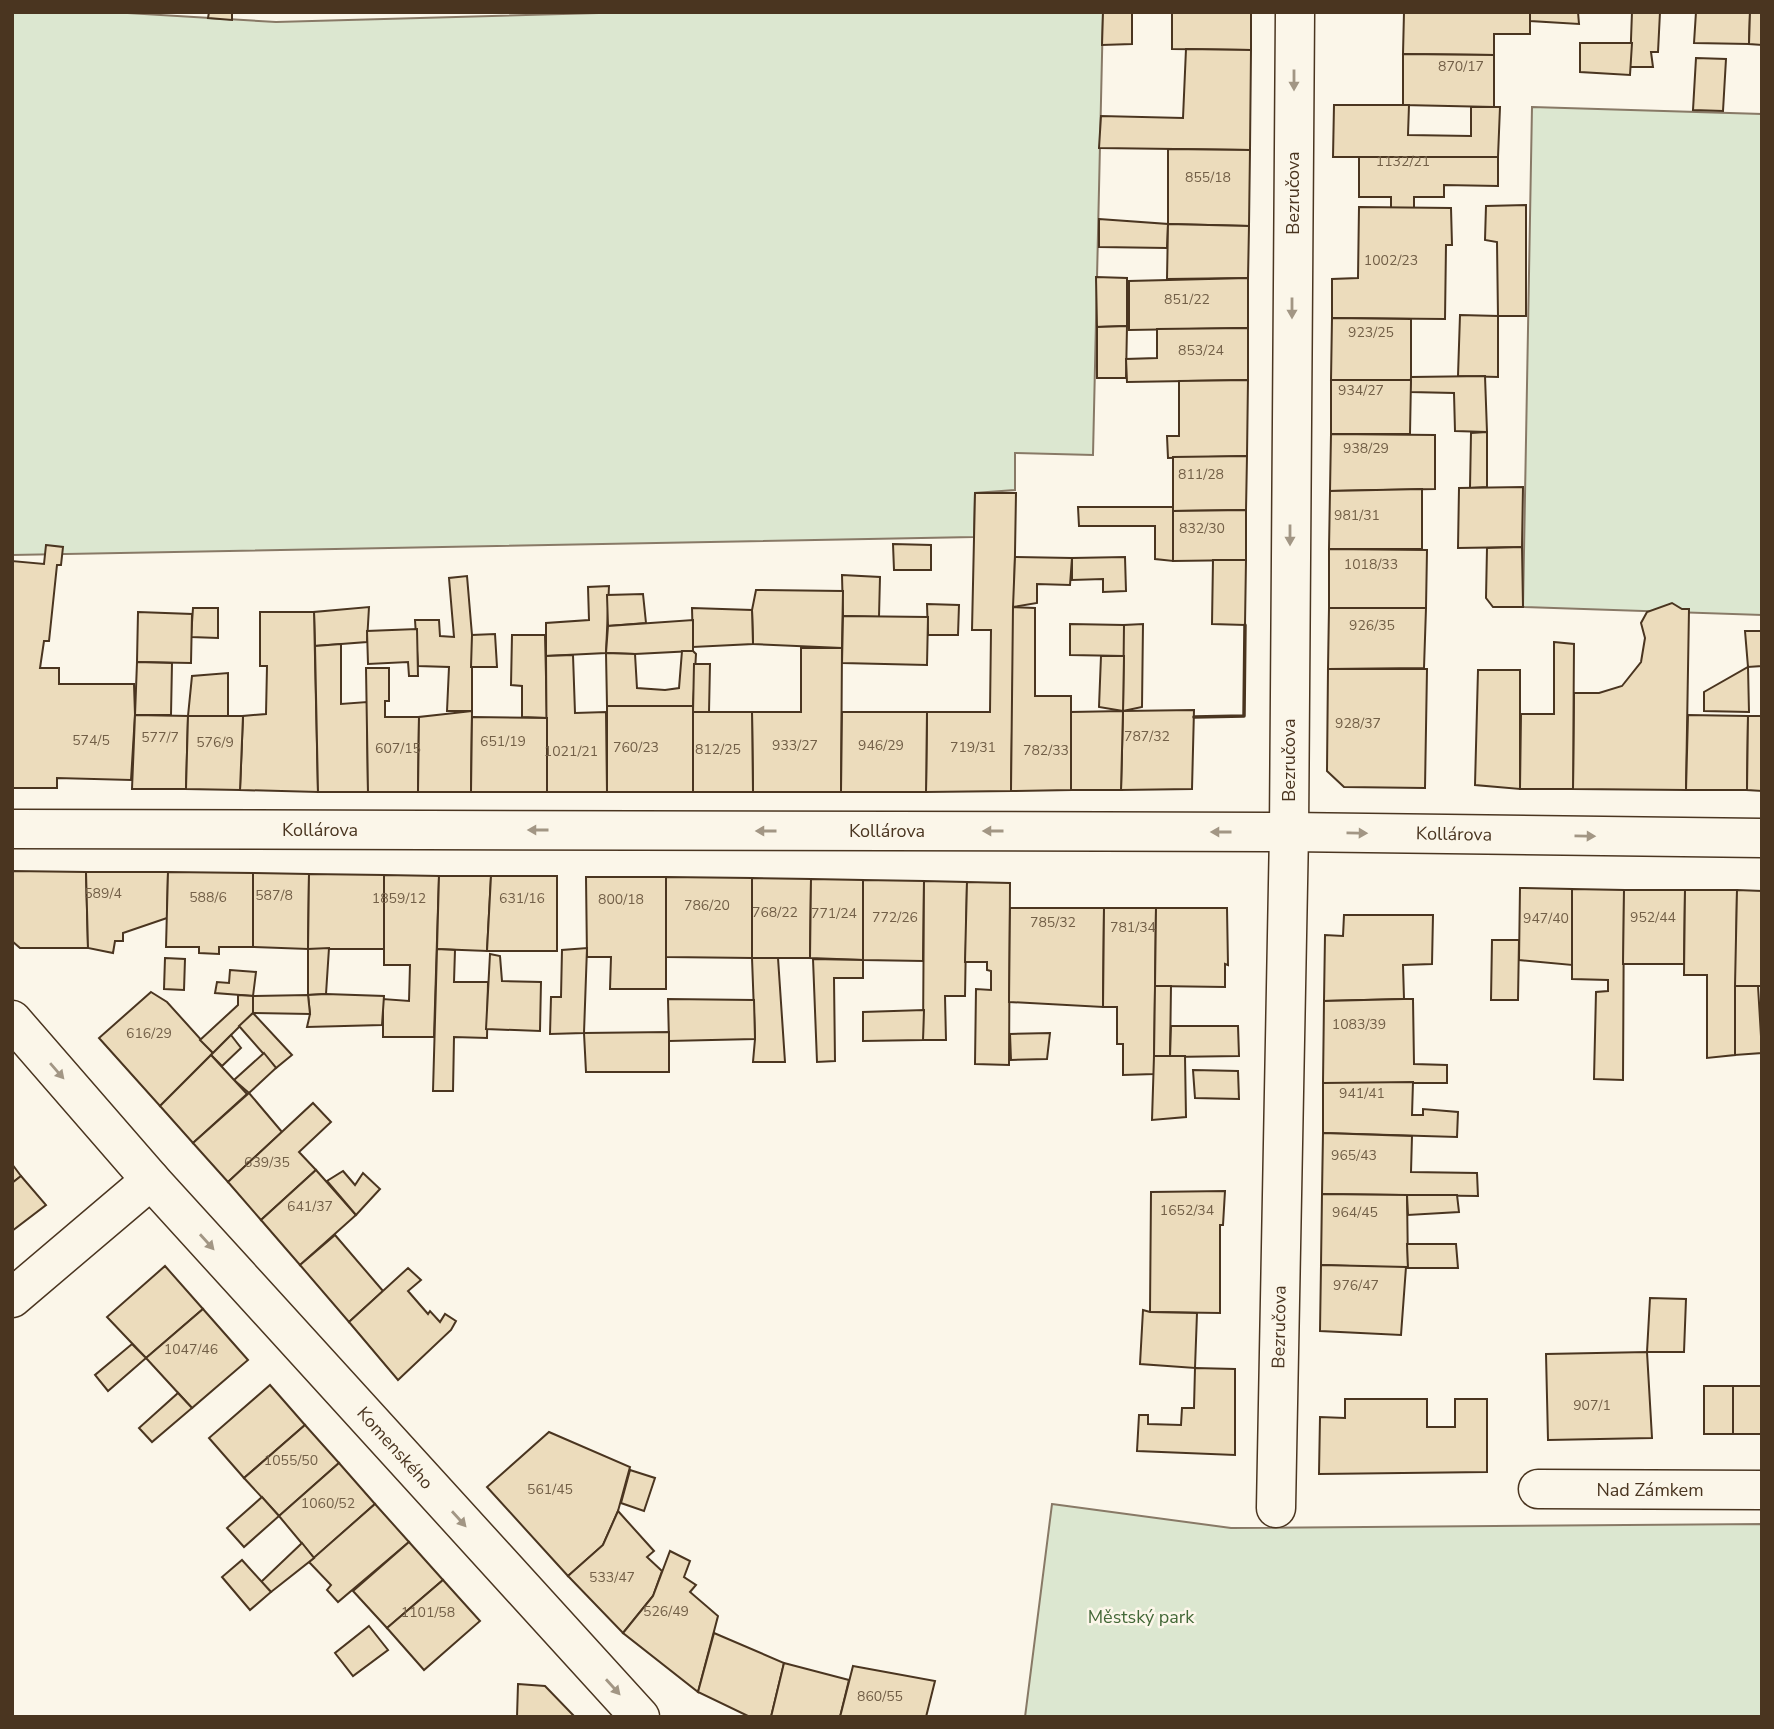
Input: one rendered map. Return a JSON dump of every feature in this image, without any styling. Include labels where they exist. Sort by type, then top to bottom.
[{"type":"street","name":"Bezručova","points":[[1276,1508],[1289,832],[1295,12]]},
{"type":"street","name":"Kollárova","points":[[12,829],[1289,832],[1762,838]]},
{"type":"street","name":"Komenského","points":[[12,1020],[151,1180],[640,1717]]},
{"type":"street","points":[[12,1298],[151,1180]]},
{"type":"street","name":"Nad Zámkem","points":[[1538,1489],[1762,1490]]},
{"type":"green space","points":[[12,12],[111,12],[276,22],[635,12],[1103,12],[1093,455],[1015,453],[1015,490],[975,493],[974,537],[12,555]]},
{"type":"green space","points":[[1532,107],[1762,114],[1762,615],[1523,607]]},
{"type":"green space","name":"Městský park","points":[[1052,1504],[1231,1528],[1762,1524],[1762,1717],[1025,1717]]},
{"type":"building","points":[[209,12],[232,12],[232,20],[208,18]]},
{"type":"building","points":[[1103,12],[1132,12],[1132,44],[1102,45]]},
{"type":"building","points":[[1172,12],[1251,12],[1251,50],[1172,49]]},
{"type":"building","points":[[1404,12],[1530,12],[1530,34],[1494,34],[1494,55],[1403,54]]},
{"type":"building","points":[[1530,12],[1578,12],[1579,24],[1530,21]]},
{"type":"building","points":[[1632,12],[1660,12],[1658,52],[1651,52],[1653,67],[1630,67]]},
{"type":"building","points":[[1696,12],[1750,12],[1749,44],[1694,43]]},
{"type":"building","points":[[1750,12],[1762,12],[1762,45],[1749,44]]},
{"type":"building","points":[[1580,43],[1632,43],[1630,75],[1580,72]]},
{"type":"building","points":[[1186,49],[1251,50],[1250,150],[1099,148],[1101,116],[1183,118]]},
{"type":"building","points":[[1403,54],[1494,55],[1494,107],[1403,105]]},
{"type":"building","points":[[1696,58],[1726,59],[1723,111],[1693,110]]},
{"type":"building","points":[[1334,105],[1409,105],[1408,135],[1471,136],[1471,107],[1500,107],[1498,157],[1333,157]]},
{"type":"building","points":[[1168,149],[1250,150],[1249,226],[1168,224]]},
{"type":"building","points":[[1359,157],[1498,157],[1498,186],[1444,185],[1444,197],[1414,197],[1414,208],[1391,208],[1391,197],[1359,197]]},
{"type":"building","points":[[1526,205],[1526,316],[1498,316],[1497,242],[1485,240],[1486,206]]},
{"type":"building","points":[[1359,207],[1451,208],[1452,245],[1446,245],[1445,319],[1332,318],[1332,279],[1358,278]]},
{"type":"building","points":[[1099,219],[1168,224],[1167,248],[1099,247]]},
{"type":"building","points":[[1168,224],[1249,226],[1248,278],[1167,279]]},
{"type":"building","points":[[1096,277],[1127,278],[1127,326],[1097,327]]},
{"type":"building","points":[[1248,278],[1248,328],[1129,330],[1129,281]]},
{"type":"building","points":[[1460,315],[1498,316],[1498,377],[1458,376]]},
{"type":"building","points":[[1332,318],[1411,319],[1411,380],[1331,380]]},
{"type":"building","points":[[1127,326],[1126,378],[1097,378],[1097,327]]},
{"type":"building","points":[[1248,328],[1248,380],[1127,382],[1126,359],[1157,358],[1157,329]]},
{"type":"building","points":[[1485,376],[1487,432],[1455,431],[1454,393],[1410,392],[1411,377]]},
{"type":"building","points":[[1248,380],[1247,456],[1168,458],[1167,436],[1179,436],[1179,381]]},
{"type":"building","points":[[1331,380],[1411,380],[1410,434],[1331,434]]},
{"type":"building","points":[[1487,432],[1487,487],[1470,488],[1471,433]]},
{"type":"building","points":[[1331,434],[1435,435],[1435,489],[1330,491]]},
{"type":"building","points":[[1247,456],[1246,510],[1173,511],[1173,457]]},
{"type":"building","points":[[1523,487],[1522,547],[1458,548],[1459,488]]},
{"type":"building","points":[[1422,489],[1422,549],[1329,549],[1330,491]]},
{"type":"building","points":[[975,493],[1016,493],[1011,791],[926,792],[927,712],[990,712],[991,630],[972,630]]},
{"type":"building","points":[[1078,507],[1173,507],[1173,561],[1155,559],[1155,526],[1079,526]]},
{"type":"building","points":[[1246,510],[1246,560],[1173,561],[1173,511]]},
{"type":"building","points":[[893,544],[931,545],[931,570],[894,570]]},
{"type":"building","points":[[46,545],[63,547],[61,565],[57,565],[49,641],[44,641],[40,668],[59,668],[59,684],[134,684],[131,780],[57,778],[57,788],[12,788],[12,561],[44,564]]},
{"type":"building","points":[[1522,547],[1523,607],[1493,607],[1486,598],[1487,548]]},
{"type":"building","points":[[1329,549],[1427,550],[1426,608],[1329,608]]},
{"type":"building","points":[[1015,557],[1072,558],[1070,585],[1037,584],[1037,603],[1013,607]]},
{"type":"building","points":[[1125,557],[1126,591],[1103,592],[1103,579],[1072,580],[1072,558]]},
{"type":"building","points":[[1213,560],[1246,560],[1245,625],[1212,624]]},
{"type":"building","points":[[842,575],[880,577],[879,617],[843,616]]},
{"type":"building","points":[[467,576],[472,635],[472,711],[447,711],[449,667],[418,666],[415,620],[439,620],[440,636],[454,637],[449,578]]},
{"type":"building","points":[[609,586],[606,653],[546,656],[546,623],[589,620],[588,587]]},
{"type":"building","points":[[756,590],[843,591],[842,648],[753,644],[752,610]]},
{"type":"building","points":[[643,594],[646,623],[608,626],[607,595]]},
{"type":"building","points":[[1672,603],[1682,609],[1689,609],[1686,790],[1573,789],[1574,693],[1599,693],[1622,686],[1641,662],[1645,638],[1641,623],[1647,612]]},
{"type":"building","points":[[927,604],[959,605],[958,635],[928,635]]},
{"type":"building","points":[[369,607],[367,642],[315,646],[314,612]]},
{"type":"building","points":[[1013,607],[1035,608],[1035,696],[1071,696],[1071,790],[1011,791]]},
{"type":"building","points":[[193,608],[218,608],[218,638],[191,637]]},
{"type":"building","points":[[692,608],[752,610],[753,644],[693,647]]},
{"type":"building","points":[[1329,608],[1426,608],[1424,668],[1328,669]]},
{"type":"building","points":[[138,612],[192,614],[191,663],[137,662]]},
{"type":"building","points":[[260,612],[314,612],[318,792],[240,790],[243,716],[266,714],[267,666],[260,666]]},
{"type":"building","points":[[843,616],[928,617],[927,665],[842,663]]},
{"type":"building","points":[[693,620],[693,651],[606,653],[608,626]]},
{"type":"building","points":[[1070,624],[1124,625],[1124,656],[1070,655]]},
{"type":"building","points":[[1143,624],[1142,707],[1123,711],[1124,625]]},
{"type":"building","points":[[417,629],[418,676],[409,676],[408,662],[368,664],[367,631]]},
{"type":"building","points":[[1745,631],[1762,631],[1762,666],[1748,667]]},
{"type":"building","points":[[495,634],[497,667],[471,667],[472,635]]},
{"type":"building","points":[[512,635],[545,635],[547,718],[522,717],[522,686],[511,685]]},
{"type":"building","points":[[1554,642],[1574,644],[1573,789],[1520,789],[1521,714],[1554,714]]},
{"type":"building","points":[[341,644],[341,704],[367,702],[368,792],[318,792],[315,646]]},
{"type":"building","points":[[801,648],[842,648],[841,792],[753,792],[752,712],[801,712]]},
{"type":"building","points":[[682,651],[693,651],[696,654],[693,706],[607,706],[606,653],[635,654],[637,688],[665,690],[679,688]]},
{"type":"building","points":[[573,655],[575,713],[606,712],[607,792],[547,792],[546,656]]},
{"type":"building","points":[[1101,656],[1124,656],[1123,711],[1099,707]]},
{"type":"building","points":[[137,662],[172,663],[171,715],[135,715]]},
{"type":"building","points":[[694,664],[710,664],[709,712],[693,712]]},
{"type":"building","points":[[1748,667],[1749,712],[1704,711],[1704,692]]},
{"type":"building","points":[[366,668],[389,668],[389,701],[385,701],[385,717],[419,717],[418,792],[368,792]]},
{"type":"building","points":[[1328,669],[1427,669],[1425,788],[1344,787],[1327,771]]},
{"type":"building","points":[[1478,670],[1520,670],[1520,789],[1475,785]]},
{"type":"building","points":[[228,673],[228,716],[188,716],[192,676]]},
{"type":"building","points":[[607,706],[693,706],[693,792],[607,792]]},
{"type":"building","points":[[1194,710],[1192,789],[1121,790],[1123,711]]},
{"type":"building","points":[[472,711],[471,792],[418,792],[419,717]]},
{"type":"building","points":[[1123,711],[1121,790],[1071,790],[1071,712]]},
{"type":"building","points":[[693,712],[752,712],[753,792],[693,792]]},
{"type":"building","points":[[842,712],[927,712],[926,792],[841,792]]},
{"type":"building","points":[[135,715],[188,716],[186,789],[132,789]]},
{"type":"building","points":[[1688,715],[1748,716],[1747,790],[1686,790]]},
{"type":"building","points":[[188,716],[243,716],[240,790],[186,789]]},
{"type":"building","points":[[1748,716],[1762,716],[1762,791],[1747,790]]},
{"type":"building","points":[[472,717],[547,718],[547,792],[471,792]]},
{"type":"building","points":[[12,871],[86,872],[88,948],[20,948],[12,941]]},
{"type":"building","points":[[86,872],[168,872],[167,918],[123,933],[123,941],[115,941],[113,953],[88,948]]},
{"type":"building","points":[[168,872],[253,873],[253,947],[219,947],[219,954],[199,953],[199,947],[166,947]]},
{"type":"building","points":[[253,873],[309,874],[308,949],[253,947]]},
{"type":"building","points":[[309,874],[384,875],[384,949],[308,949]]},
{"type":"building","points":[[384,875],[439,876],[434,1037],[383,1037],[383,999],[409,1001],[410,965],[384,965]]},
{"type":"building","points":[[439,876],[491,876],[487,951],[437,949]]},
{"type":"building","points":[[491,876],[557,876],[557,951],[487,951]]},
{"type":"building","points":[[586,877],[666,877],[666,989],[610,989],[611,957],[587,957]]},
{"type":"building","points":[[666,877],[752,878],[752,958],[666,957]]},
{"type":"building","points":[[752,878],[811,879],[810,958],[752,958]]},
{"type":"building","points":[[811,879],[863,880],[863,960],[810,958]]},
{"type":"building","points":[[863,880],[924,881],[923,961],[863,960]]},
{"type":"building","points":[[924,881],[967,882],[965,996],[945,996],[946,1040],[923,1040]]},
{"type":"building","points":[[967,882],[1010,883],[1009,1065],[975,1064],[976,989],[991,990],[991,971],[987,970],[987,962],[965,962]]},
{"type":"building","points":[[1520,888],[1572,889],[1572,965],[1519,960]]},
{"type":"building","points":[[1572,889],[1624,890],[1623,1080],[1594,1079],[1596,992],[1608,991],[1608,980],[1572,979]]},
{"type":"building","points":[[1624,890],[1685,890],[1684,964],[1623,964]]},
{"type":"building","points":[[1685,890],[1737,890],[1735,1055],[1707,1058],[1707,975],[1684,975]]},
{"type":"building","points":[[1737,890],[1762,891],[1762,986],[1735,986]]},
{"type":"building","points":[[1010,908],[1104,908],[1103,1007],[1009,1002]]},
{"type":"building","points":[[1104,908],[1156,908],[1154,1074],[1123,1075],[1123,1044],[1117,1044],[1117,1007],[1103,1007]]},
{"type":"building","points":[[1156,908],[1227,908],[1228,965],[1225,964],[1225,987],[1155,986]]},
{"type":"building","points":[[1344,915],[1433,915],[1432,964],[1403,965],[1404,999],[1324,1001],[1325,935],[1343,936]]},
{"type":"building","points":[[1492,940],[1519,940],[1518,1000],[1491,1000]]},
{"type":"building","points":[[329,948],[326,994],[308,995],[308,949]]},
{"type":"building","points":[[587,948],[584,1033],[550,1034],[551,997],[561,997],[562,950]]},
{"type":"building","points":[[437,949],[455,950],[454,982],[488,982],[487,1038],[454,1037],[453,1091],[433,1091]]},
{"type":"building","points":[[490,954],[500,956],[502,981],[541,982],[540,1031],[486,1029]]},
{"type":"building","points":[[165,958],[185,959],[184,990],[164,989]]},
{"type":"building","points":[[752,958],[778,958],[785,1062],[753,1062],[755,1039]]},
{"type":"building","points":[[813,959],[863,960],[863,978],[834,978],[835,1061],[817,1062]]},
{"type":"building","points":[[230,970],[256,972],[253,996],[215,993],[217,982],[229,983]]},
{"type":"building","points":[[1155,986],[1171,986],[1170,1057],[1154,1056]]},
{"type":"building","points":[[1735,986],[1758,986],[1762,1053],[1735,1055]]},
{"type":"building","points":[[151,992],[167,1002],[213,1053],[160,1106],[99,1038]]},
{"type":"building","points":[[238,995],[253,996],[253,1013],[213,1053],[200,1040],[238,1005]]},
{"type":"building","points":[[308,995],[384,996],[382,1025],[307,1027],[310,1014]]},
{"type":"building","points":[[308,995],[310,1014],[253,1013],[253,996]]},
{"type":"building","points":[[668,999],[754,1000],[755,1039],[669,1041]]},
{"type":"building","points":[[1413,999],[1414,1064],[1447,1065],[1447,1083],[1323,1083],[1324,1001]]},
{"type":"building","points":[[924,1010],[923,1040],[863,1041],[863,1012]]},
{"type":"building","points":[[253,1013],[292,1055],[276,1068],[239,1026]]},
{"type":"building","points":[[1171,1026],[1238,1026],[1239,1056],[1170,1057]]},
{"type":"building","points":[[669,1032],[669,1072],[586,1072],[584,1033]]},
{"type":"building","points":[[1050,1033],[1047,1059],[1011,1060],[1010,1034]]},
{"type":"building","points":[[231,1035],[241,1048],[222,1066],[211,1055]]},
{"type":"building","points":[[264,1053],[276,1068],[249,1093],[234,1080]]},
{"type":"building","points":[[211,1055],[247,1094],[193,1143],[160,1106]]},
{"type":"building","points":[[1154,1056],[1185,1056],[1186,1117],[1152,1120]]},
{"type":"building","points":[[1193,1070],[1238,1071],[1239,1099],[1195,1098]]},
{"type":"building","points":[[1413,1082],[1412,1115],[1423,1115],[1423,1109],[1458,1112],[1457,1137],[1323,1133],[1323,1083]]},
{"type":"building","points":[[249,1093],[282,1132],[228,1182],[193,1143]]},
{"type":"building","points":[[313,1103],[331,1122],[299,1152],[316,1170],[261,1220],[228,1182]]},
{"type":"building","points":[[1323,1133],[1412,1136],[1411,1172],[1477,1173],[1478,1196],[1322,1194]]},
{"type":"building","points":[[12,1164],[21,1176],[12,1183]]},
{"type":"building","points":[[316,1170],[356,1215],[300,1265],[261,1220]]},
{"type":"building","points":[[343,1171],[355,1185],[363,1173],[380,1189],[356,1215],[327,1181]]},
{"type":"building","points":[[21,1176],[46,1205],[12,1231],[12,1183]]},
{"type":"building","points":[[1225,1191],[1223,1225],[1220,1225],[1220,1313],[1150,1312],[1151,1192]]},
{"type":"building","points":[[1322,1194],[1407,1195],[1408,1268],[1321,1265]]},
{"type":"building","points":[[1407,1195],[1457,1195],[1459,1212],[1408,1215]]},
{"type":"building","points":[[335,1235],[383,1291],[349,1322],[300,1265]]},
{"type":"building","points":[[1407,1244],[1456,1244],[1458,1268],[1408,1268]]},
{"type":"building","points":[[1321,1265],[1406,1267],[1401,1335],[1320,1331]]},
{"type":"building","points":[[165,1266],[203,1309],[146,1358],[107,1317]]},
{"type":"building","points":[[408,1268],[421,1280],[408,1291],[428,1314],[430,1311],[440,1322],[445,1314],[456,1321],[451,1330],[398,1380],[349,1322]]},
{"type":"building","points":[[1650,1298],[1686,1299],[1684,1352],[1647,1352]]},
{"type":"building","points":[[203,1309],[248,1360],[192,1408],[146,1358]]},
{"type":"building","points":[[1143,1310],[1197,1313],[1195,1368],[1140,1364]]},
{"type":"building","points":[[132,1344],[146,1358],[108,1391],[95,1375]]},
{"type":"building","points":[[1647,1352],[1652,1438],[1548,1440],[1546,1354]]},
{"type":"building","points":[[1195,1368],[1235,1369],[1235,1455],[1137,1451],[1139,1415],[1148,1415],[1148,1424],[1181,1425],[1182,1408],[1194,1408]]},
{"type":"building","points":[[270,1385],[305,1425],[244,1478],[209,1438]]},
{"type":"building","points":[[1704,1386],[1733,1386],[1733,1434],[1704,1434]]},
{"type":"building","points":[[1733,1386],[1762,1386],[1762,1434],[1733,1434]]},
{"type":"building","points":[[178,1393],[192,1408],[152,1442],[139,1428]]},
{"type":"building","points":[[1345,1399],[1427,1399],[1427,1427],[1455,1427],[1455,1399],[1487,1399],[1487,1472],[1319,1474],[1320,1417],[1345,1418]]},
{"type":"building","points":[[305,1425],[339,1463],[279,1516],[244,1478]]},
{"type":"building","points":[[549,1432],[630,1467],[618,1511],[603,1545],[568,1576],[487,1487]]},
{"type":"building","points":[[339,1463],[375,1504],[314,1558],[279,1516]]},
{"type":"building","points":[[630,1470],[655,1478],[644,1511],[621,1503]]},
{"type":"building","points":[[262,1497],[279,1516],[244,1547],[227,1528]]},
{"type":"building","points":[[375,1504],[409,1542],[338,1602],[327,1590],[331,1585],[309,1562]]},
{"type":"building","points":[[618,1511],[654,1551],[647,1557],[662,1571],[653,1596],[623,1633],[568,1576],[603,1545]]},
{"type":"building","points":[[409,1542],[443,1580],[387,1628],[353,1591]]},
{"type":"building","points":[[302,1543],[314,1558],[271,1592],[261,1582]]},
{"type":"building","points":[[670,1551],[690,1561],[684,1577],[696,1585],[690,1592],[718,1616],[698,1692],[623,1633],[653,1596]]},
{"type":"building","points":[[242,1560],[271,1592],[250,1610],[222,1577]]},
{"type":"building","points":[[443,1580],[480,1621],[424,1670],[387,1628]]},
{"type":"building","points":[[369,1626],[388,1650],[353,1676],[335,1653]]},
{"type":"building","points":[[714,1633],[784,1663],[771,1717],[750,1717],[698,1692]]},
{"type":"building","points":[[784,1663],[849,1680],[840,1717],[771,1717]]},
{"type":"building","points":[[853,1666],[935,1681],[926,1717],[840,1717]]},
{"type":"building","points":[[518,1684],[545,1686],[575,1717],[517,1717]]},
{"type":"wall","points":[[1194,717],[1244,716],[1245,625]]}]
